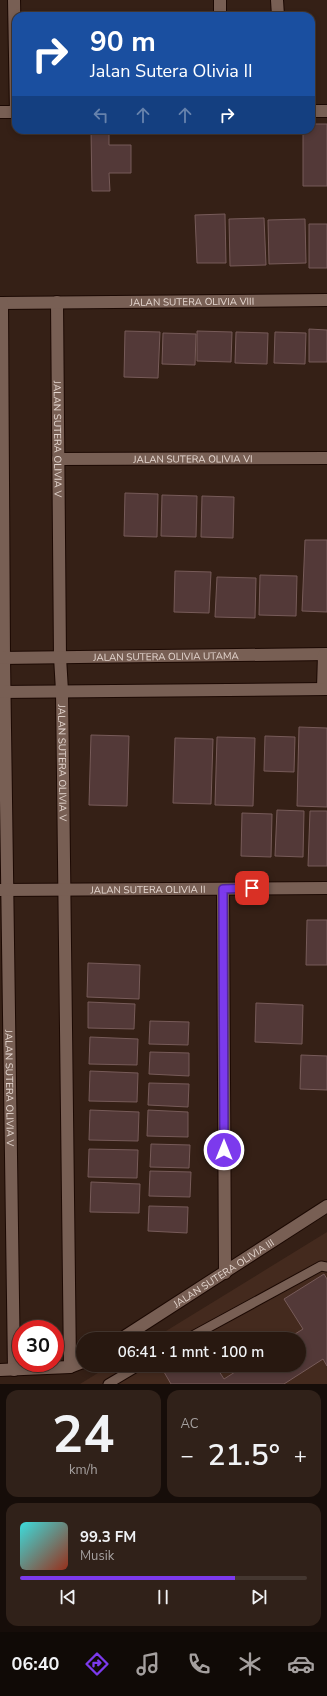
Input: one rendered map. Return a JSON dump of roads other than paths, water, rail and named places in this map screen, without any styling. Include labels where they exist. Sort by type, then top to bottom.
[{"type":"street","points":[[14,0],[14,12]]},
{"type":"street","points":[[220,0],[220,12]]},
{"type":"street","points":[[277,0],[278,12]]},
{"type":"street","points":[[315,111],[327,111]]},
{"type":"street","points":[[0,112],[12,112]]},
{"type":"street","name":"JALAN SUTERA OLIVIA VIII","points":[[1,303],[327,300]]},
{"type":"street","name":"JALAN SUTERA OLIVIA V","points":[[57,302],[60,657],[62,691],[70,1367]]},
{"type":"street","name":"JALAN SUTERA OLIVIA V","points":[[1,303],[6,1211],[12,1330]]},
{"type":"street","name":"JALAN SUTERA OLIVIA VI","points":[[58,459],[327,458]]},
{"type":"street","points":[[3,692],[325,688],[325,654]]},
{"type":"street","name":"JALAN SUTERA OLIVIA UTAMA","points":[[2,658],[325,654]]},
{"type":"street","name":"JALAN SUTERA OLIVIA II","points":[[4,890],[327,888]]},
{"type":"street","points":[[223,889],[225,1273]]},
{"type":"street","name":"JALAN SUTERA OLIVIA III","points":[[132,1332],[327,1206]]},
{"type":"street","points":[[64,1367],[76,1365]]},
{"type":"street","points":[[0,1370],[12,1370]]},
{"type":"lane","points":[[200,1332],[321,1266],[327,1267]]},
{"type":"lane","points":[[108,1384],[128,1372]]}]
